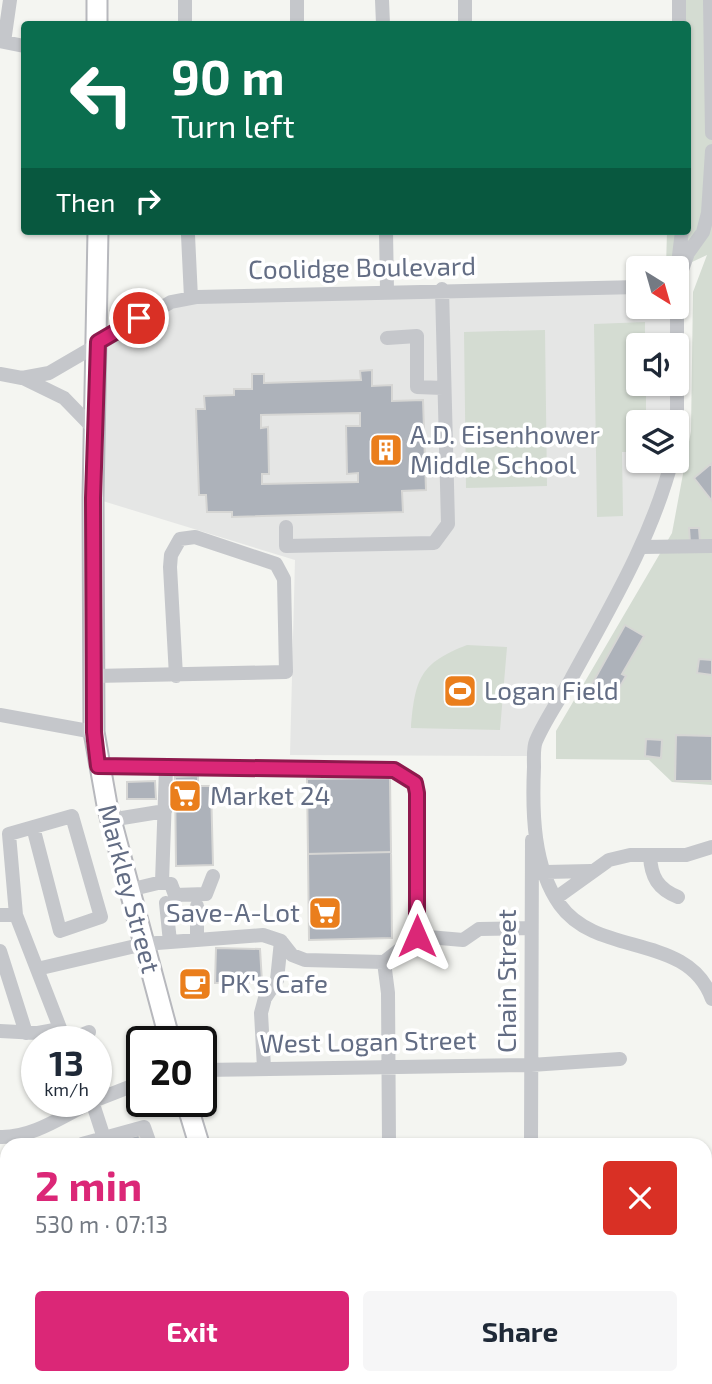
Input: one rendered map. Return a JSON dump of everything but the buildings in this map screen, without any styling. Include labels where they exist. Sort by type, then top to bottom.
[{"type":"highway","points":[[97,0],[97,21]]},
{"type":"highway","name":"Markley Street","points":[[98,235],[94,732],[98,766],[110,820],[166,1026]]},
{"type":"highway","points":[[191,1117],[197,1138]]},
{"type":"street","points":[[10,0],[2,41],[21,45]]},
{"type":"street","points":[[185,21],[186,0]]},
{"type":"street","points":[[297,0],[297,21]]},
{"type":"street","points":[[382,0],[383,21]]},
{"type":"street","points":[[464,0],[465,21]]},
{"type":"street","points":[[679,21],[680,0]]},
{"type":"street","points":[[710,0],[712,133]]},
{"type":"street","points":[[687,256],[704,232],[708,213],[712,151]]},
{"type":"street","points":[[188,235],[191,298]]},
{"type":"street","points":[[386,235],[387,290]]},
{"type":"street","points":[[679,256],[682,235]]},
{"type":"street","name":"Coolidge Boulevard","points":[[22,378],[49,373],[98,342],[171,302],[191,298],[387,290],[626,287]]},
{"type":"street","points":[[286,527],[286,546],[434,543],[448,524],[442,289]]},
{"type":"street","points":[[677,319],[677,410]]},
{"type":"street","points":[[417,336],[417,387],[443,388]]},
{"type":"street","points":[[387,338],[442,336]]},
{"type":"street","points":[[0,374],[22,378],[64,398],[96,431]]},
{"type":"street","name":"Chain Street","points":[[531,1138],[532,818],[535,743],[643,547],[669,473]]},
{"type":"street","points":[[93,676],[176,676],[286,672],[281,571],[267,560],[186,537],[174,546],[170,567],[176,676]]},
{"type":"street","points":[[643,547],[712,546]]},
{"type":"street","points":[[0,715],[94,732]]},
{"type":"street","points":[[98,766],[264,766],[288,771],[394,770],[415,783],[417,793],[417,936]]},
{"type":"street","points":[[162,882],[166,768]]},
{"type":"street","points":[[110,820],[165,811]]},
{"type":"street","points":[[33,827],[60,931],[101,917],[72,816],[33,827],[9,834],[16,915],[60,1026]]},
{"type":"street","points":[[532,818],[546,872],[556,898],[573,919],[607,939],[675,957],[700,978],[712,999]]},
{"type":"street","points":[[556,898],[609,860],[630,855],[686,855],[712,847]]},
{"type":"street","points":[[650,856],[650,868],[658,886],[678,897]]},
{"type":"street","points":[[546,872],[591,871]]},
{"type":"street","points":[[129,890],[162,882],[171,884],[175,895],[206,894],[213,876]]},
{"type":"street","points":[[166,903],[170,942]]},
{"type":"street","points":[[197,906],[197,940]]},
{"type":"street","points":[[0,915],[16,915]]},
{"type":"street","points":[[37,970],[144,944],[264,935],[281,941],[292,955],[304,960],[384,962],[417,936],[463,940],[479,929],[531,928]]},
{"type":"street","points":[[264,1068],[261,1013],[265,998],[276,981],[281,941]]},
{"type":"street","points":[[1,955],[24,1026]]},
{"type":"street","points":[[384,962],[388,993],[389,1138]]},
{"type":"street","points":[[0,999],[16,1000]]},
{"type":"street","points":[[0,1031],[21,1033]]},
{"type":"street","name":"West Logan Street","points":[[217,1069],[531,1065],[620,1059]]},
{"type":"street","points":[[0,1137],[15,1137],[61,1117]]},
{"type":"street","points":[[98,1117],[104,1138]]},
{"type":"street","points":[[113,1138],[144,1127],[148,1138]]},
{"type":"shaded area","points":[[673,0],[712,0],[712,785],[672,782],[649,760],[556,759],[556,731],[672,533],[683,473],[689,473],[693,292],[707,255],[690,263],[690,256],[666,256],[667,235],[691,235],[691,21],[673,21]]},
{"type":"shaded area","points":[[626,287],[626,319],[677,319],[677,333],[626,333],[626,396],[677,396],[677,410],[626,410],[626,473],[669,473],[643,547],[535,743],[534,756],[290,755],[295,560],[93,498],[93,376],[98,342],[171,302],[197,297],[387,290]]},
{"type":"shaded area","points":[[645,322],[645,333],[626,333],[626,396],[646,396],[646,410],[626,410],[626,452],[622,452],[623,516],[597,517],[594,324]]},
{"type":"shaded area","points":[[545,330],[547,486],[466,488],[464,332]]},
{"type":"shaded area","name":"Logan Field","points":[[467,645],[507,647],[500,730],[411,728],[415,697],[423,675],[439,659]]},
{"type":"place","name":"A.D. Eisenhower Middle School","points":[[386,450]]},
{"type":"place","name":"Logan Field","points":[[460,691]]},
{"type":"place","name":"Market 24","points":[[185,796]]},
{"type":"place","name":"Save-A-Lot","points":[[325,913]]},
{"type":"place","name":"PK's Cafe","points":[[195,984]]},
{"type":"route","points":[[139,318],[98,342],[93,498],[94,732],[98,766],[264,766],[288,771],[394,770],[415,783],[417,793],[417,936]]}]
